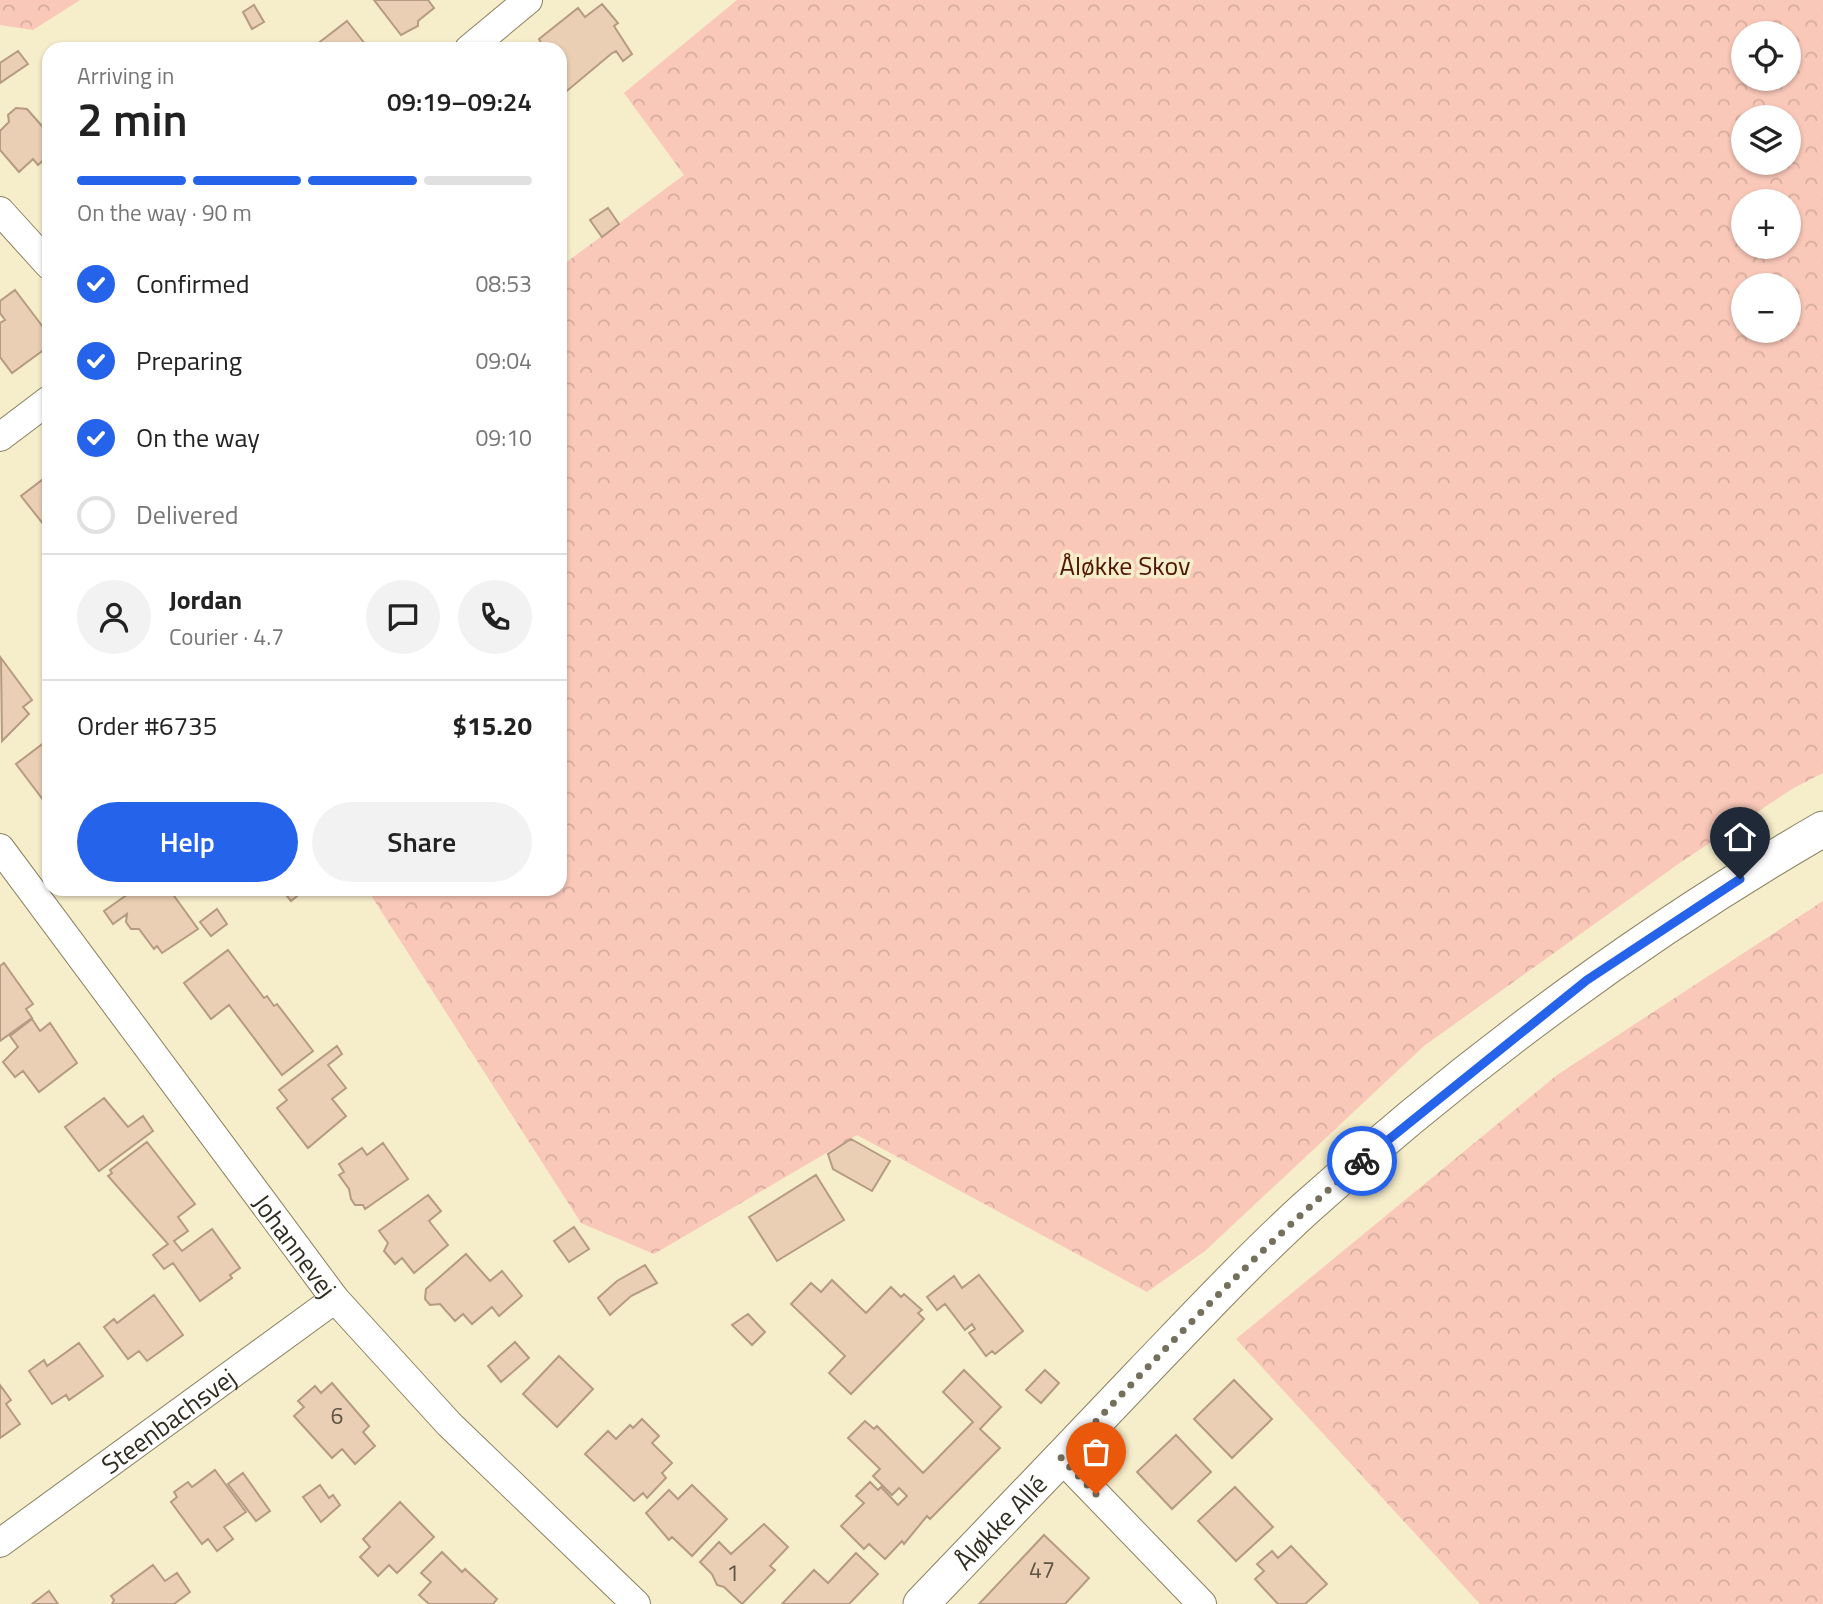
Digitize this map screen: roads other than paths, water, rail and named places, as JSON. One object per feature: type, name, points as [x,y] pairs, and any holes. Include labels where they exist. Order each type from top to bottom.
[{"type":"street","points":[[477,42],[528,0]]},
{"type":"street","points":[[0,211],[42,257]]},
{"type":"street","points":[[0,437],[42,405]]},
{"type":"street","name":"Åløkke Allé","points":[[921,1604],[1219,1291],[1306,1209],[1418,1113],[1587,980],[1762,864],[1823,829]]},
{"type":"street","name":"Johannevej","points":[[0,848],[335,1298],[449,1423],[636,1604]]},
{"type":"street","name":"Steenbachsvej","points":[[0,1543],[335,1298]]},
{"type":"street","points":[[1061,1458],[1202,1604]]},
{"type":"park label","name":"Åløkke Skov","points":[[1125,565]]}]
